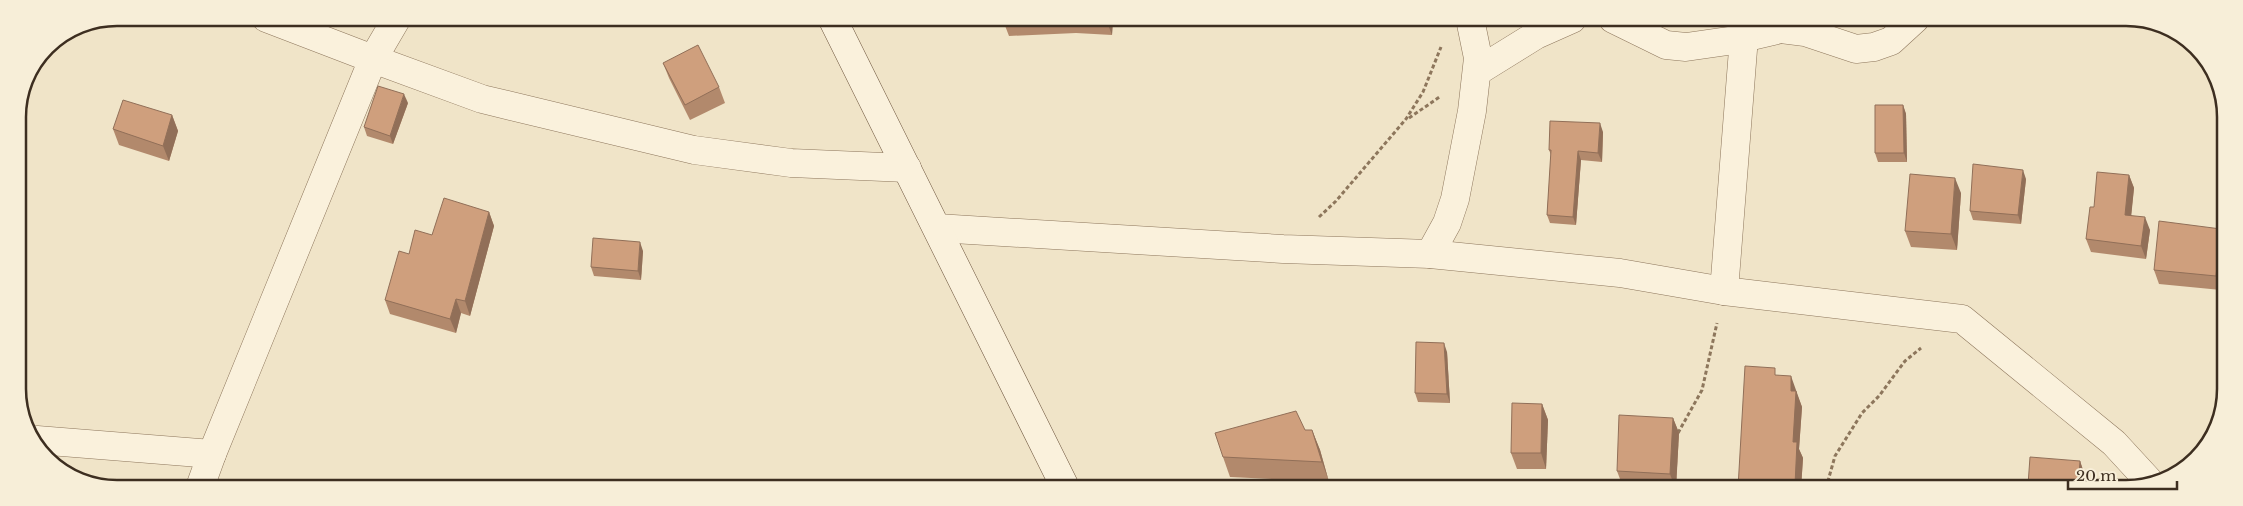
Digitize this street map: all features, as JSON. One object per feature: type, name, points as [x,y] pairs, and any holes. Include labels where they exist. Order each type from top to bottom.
[{"type":"street","points":[[287,26],[482,99],[694,150],[791,163],[907,168]]},
{"type":"street","points":[[203,480],[372,59],[392,26]]},
{"type":"street","points":[[836,26],[1062,480]]},
{"type":"street","points":[[1430,254],[1447,224],[1455,199],[1478,71],[1478,58],[1471,26]]},
{"type":"street","points":[[1478,71],[1536,34],[1555,26]]},
{"type":"street","points":[[1627,26],[1666,45],[1686,47],[1781,29],[1831,39],[1856,49],[1874,47],[1891,41],[1907,26]]},
{"type":"street","points":[[1724,291],[1744,37]]},
{"type":"street","points":[[937,228],[1283,249],[1430,254],[1620,273],[1724,291],[1962,319],[2114,443],[2145,478]]},
{"type":"street","points":[[43,441],[212,454]]},
{"type":"path","points":[[1283,249],[1336,202],[1406,120],[1422,92],[1444,41]]},
{"type":"path","points":[[1678,433],[1702,390],[1724,291]]},
{"type":"path","points":[[1828,480],[1835,456],[1862,413],[1879,396],[1905,361],[1962,319]]},
{"type":"building","points":[[698,45],[719,87],[685,105],[663,63]]},
{"type":"building","points":[[378,86],[404,94],[390,136],[364,127]]},
{"type":"building","points":[[123,100],[172,115],[163,146],[113,129]]},
{"type":"building","points":[[1875,105],[1903,105],[1904,153],[1875,153]]},
{"type":"building","points":[[1550,121],[1600,123],[1598,153],[1578,151],[1573,217],[1547,215],[1551,150],[1549,150]]},
{"type":"building","points":[[1973,164],[2023,170],[2018,215],[1970,211]]},
{"type":"building","points":[[2097,172],[2129,175],[2125,215],[2145,217],[2141,246],[2086,239],[2090,207],[2094,207]]},
{"type":"building","points":[[1910,174],[1955,178],[1951,234],[1905,231]]},
{"type":"building","points":[[444,198],[489,212],[465,301],[456,299],[450,319],[385,300],[399,251],[409,254],[415,230],[432,235]]},
{"type":"building","points":[[2159,221],[2217,228],[2216,276],[2154,270]]},
{"type":"building","points":[[593,238],[640,242],[638,271],[591,267]]},
{"type":"building","points":[[1416,342],[1444,343],[1447,394],[1415,393]]},
{"type":"building","points":[[1745,366],[1775,368],[1775,375],[1791,376],[1791,391],[1796,391],[1793,442],[1797,442],[1795,480],[1738,480]]},
{"type":"building","points":[[1512,403],[1542,404],[1541,453],[1511,453]]},
{"type":"building","points":[[1296,411],[1305,430],[1312,430],[1322,462],[1223,457],[1215,433]]},
{"type":"building","points":[[1619,415],[1673,418],[1670,474],[1617,471]]},
{"type":"building","points":[[2030,457],[2080,461],[2079,480],[2028,480]]}]
